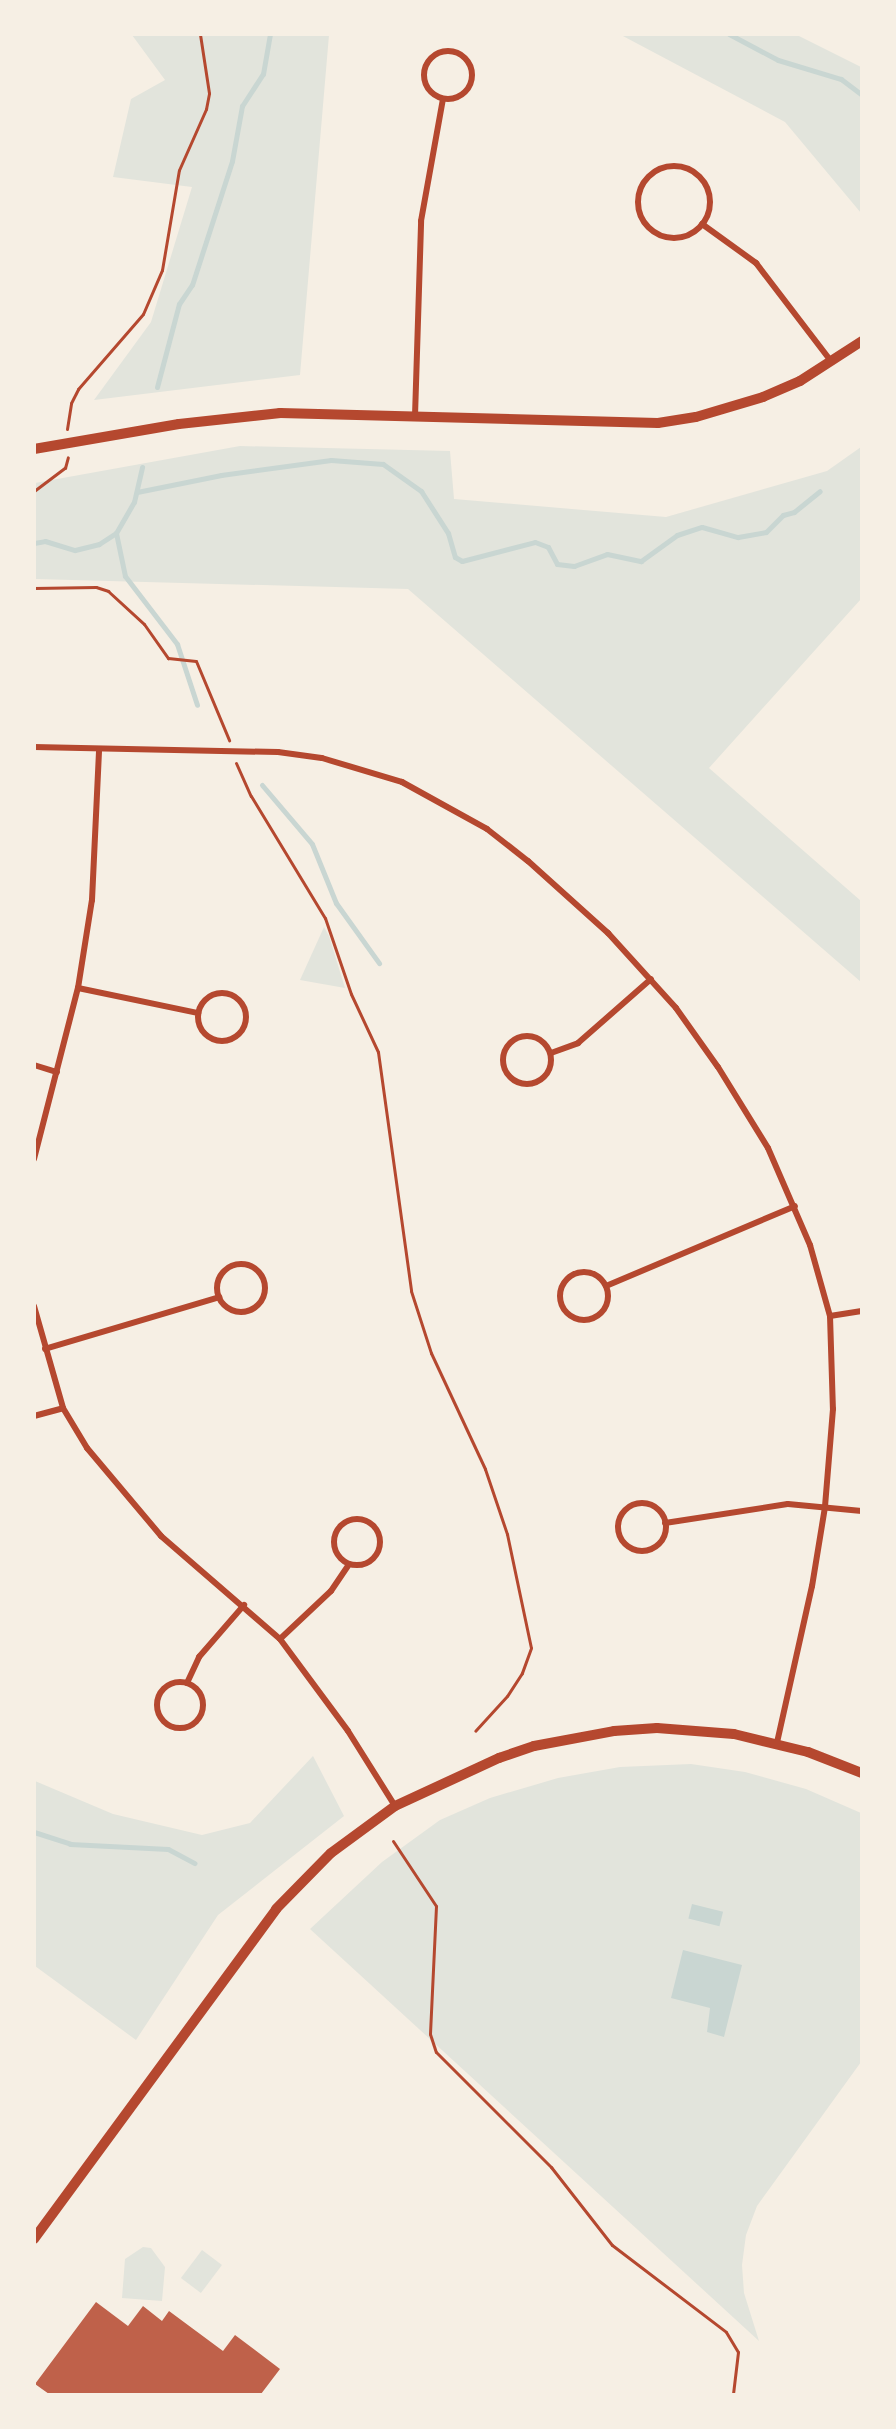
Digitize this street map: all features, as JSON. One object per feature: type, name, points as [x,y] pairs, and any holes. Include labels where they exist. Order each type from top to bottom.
[{"type":"street","points":[[456,52],[470,64],[470,86],[454,99],[443,99],[430,91],[424,73],[436,55],[456,52]]},
{"type":"street","points":[[415,416],[421,221],[443,99]]},
{"type":"street","points":[[673,165],[697,174],[709,195],[709,211],[702,224],[676,238],[655,232],[645,224],[637,204],[644,181],[657,169],[673,165]]},
{"type":"street","points":[[702,224],[756,263],[831,361]]},
{"type":"street","points":[[34,449],[233,416],[415,416],[658,423],[742,404],[800,381],[861,341]]},
{"type":"street","points":[[34,747],[233,750],[289,754],[361,768],[402,782],[444,803],[528,861],[572,898],[651,979],[701,1042],[744,1106],[795,1206],[820,1274],[830,1316],[833,1408],[825,1507],[812,1586],[777,1742]]},
{"type":"street","points":[[34,1159],[78,988],[93,888],[99,749]]},
{"type":"street","points":[[551,1053],[578,1043],[651,979]]},
{"type":"street","points":[[78,988],[198,1013]]},
{"type":"street","points":[[226,994],[243,1005],[244,1025],[233,1038],[210,1038],[199,1024],[198,1013],[206,999],[226,994]]},
{"type":"street","points":[[520,1037],[536,1037],[551,1053],[549,1071],[536,1083],[518,1083],[505,1070],[507,1047],[520,1037]]},
{"type":"street","points":[[34,1065],[57,1071]]},
{"type":"street","points":[[606,1286],[795,1206]]},
{"type":"street","points":[[249,1265],[263,1276],[264,1296],[254,1309],[233,1311],[219,1297],[217,1285],[229,1268],[249,1265]]},
{"type":"street","points":[[592,1273],[606,1286],[607,1305],[590,1319],[572,1316],[561,1303],[562,1286],[574,1274],[592,1273]]},
{"type":"street","points":[[45,1349],[219,1297]]},
{"type":"street","points":[[34,1306],[63,1408],[87,1448],[135,1508],[161,1536],[244,1605],[280,1639],[348,1731],[395,1806]]},
{"type":"street","points":[[830,1316],[861,1311]]},
{"type":"street","points":[[34,1416],[63,1408]]},
{"type":"street","points":[[634,1504],[653,1506],[665,1523],[662,1540],[651,1549],[632,1549],[619,1532],[622,1513],[634,1504]]},
{"type":"street","points":[[665,1523],[769,1506],[825,1507],[861,1511]]},
{"type":"street","points":[[346,1521],[367,1521],[380,1536],[378,1553],[368,1563],[349,1564],[336,1552],[335,1534],[346,1521]]},
{"type":"street","points":[[280,1639],[331,1591],[349,1564]]},
{"type":"street","points":[[187,1683],[199,1657],[244,1605]]},
{"type":"street","points":[[187,1683],[201,1695],[202,1712],[188,1727],[168,1725],[158,1714],[158,1696],[170,1684],[187,1683]]},
{"type":"street","points":[[34,2239],[276,1909],[331,1853],[395,1806],[499,1758],[577,1737],[657,1728],[777,1742],[861,1773]]},
{"type":"path","points":[[34,492],[65,468],[68,443],[67,419],[74,396],[143,314],[162,270],[179,170],[206,109],[209,93],[200,34]]},
{"type":"path","points":[[34,588],[96,587],[108,591],[144,624],[168,658],[196,661],[251,796],[325,918],[351,994],[378,1052],[411,1291],[431,1353],[485,1469],[507,1534],[531,1648],[522,1673],[507,1696],[475,1731]]},
{"type":"path","points":[[393,1841],[436,1905],[430,2034],[436,2052],[551,2167],[612,2245],[726,2332],[738,2352],[733,2394]]},
{"type":"shaded area","points":[[132,35],[329,35],[300,375],[94,400],[151,322],[192,187],[113,177],[131,99],[165,80]]},
{"type":"shaded area","points":[[621,35],[797,35],[861,67],[861,213],[785,122]]},
{"type":"shaded area","points":[[240,446],[450,451],[454,499],[666,517],[827,471],[861,447],[861,599],[709,768],[861,901],[861,982],[408,589],[35,579],[35,483]]},
{"type":"shaded area","points":[[324,927],[329,936],[345,988],[300,980]]},
{"type":"shaded area","points":[[313,1756],[344,1816],[218,1915],[136,2040],[35,1966],[35,1781],[113,1814],[202,1835],[250,1823]]},
{"type":"shaded area","points":[[691,1764],[745,1772],[806,1789],[861,1813],[861,2062],[757,2206],[746,2235],[742,2265],[744,2293],[759,2341],[310,1929],[382,1862],[440,1820],[490,1798],[558,1778],[620,1767]]},
{"type":"shaded area","points":[[692,1904],[723,1912],[719,1926],[688,1919]]},
{"type":"shaded area","points":[[683,1950],[742,1965],[724,2037],[707,2032],[710,2008],[671,1998]]},
{"type":"shaded area","points":[[143,2247],[151,2248],[165,2267],[162,2301],[122,2298],[125,2259]]},
{"type":"shaded area","points":[[202,2250],[222,2265],[201,2293],[181,2278]]},
{"type":"building","points":[[96,2302],[128,2326],[143,2306],[162,2321],[169,2311],[223,2351],[235,2335],[280,2369],[261,2394],[49,2394],[35,2384]]},
{"type":"waterway","points":[[157,387],[179,304],[192,285],[232,161],[242,106],[263,74],[270,34]]},
{"type":"waterway","points":[[729,34],[778,60],[841,79],[862,95]]},
{"type":"waterway","points":[[137,492],[221,475],[331,460],[383,464],[421,491],[448,533],[455,557],[462,561],[535,542],[548,547],[557,564],[574,566],[607,554],[641,561],[677,535],[702,527],[738,537],[766,532],[783,515],[794,512],[820,491]]},
{"type":"waterway","points":[[34,543],[45,541],[75,550],[99,544],[116,533],[134,502],[142,467]]},
{"type":"waterway","points":[[116,533],[125,576],[177,644],[197,705]]},
{"type":"waterway","points":[[262,785],[312,844],[336,903],[379,963]]},
{"type":"waterway","points":[[34,1832],[70,1844],[168,1849],[194,1863]]}]
